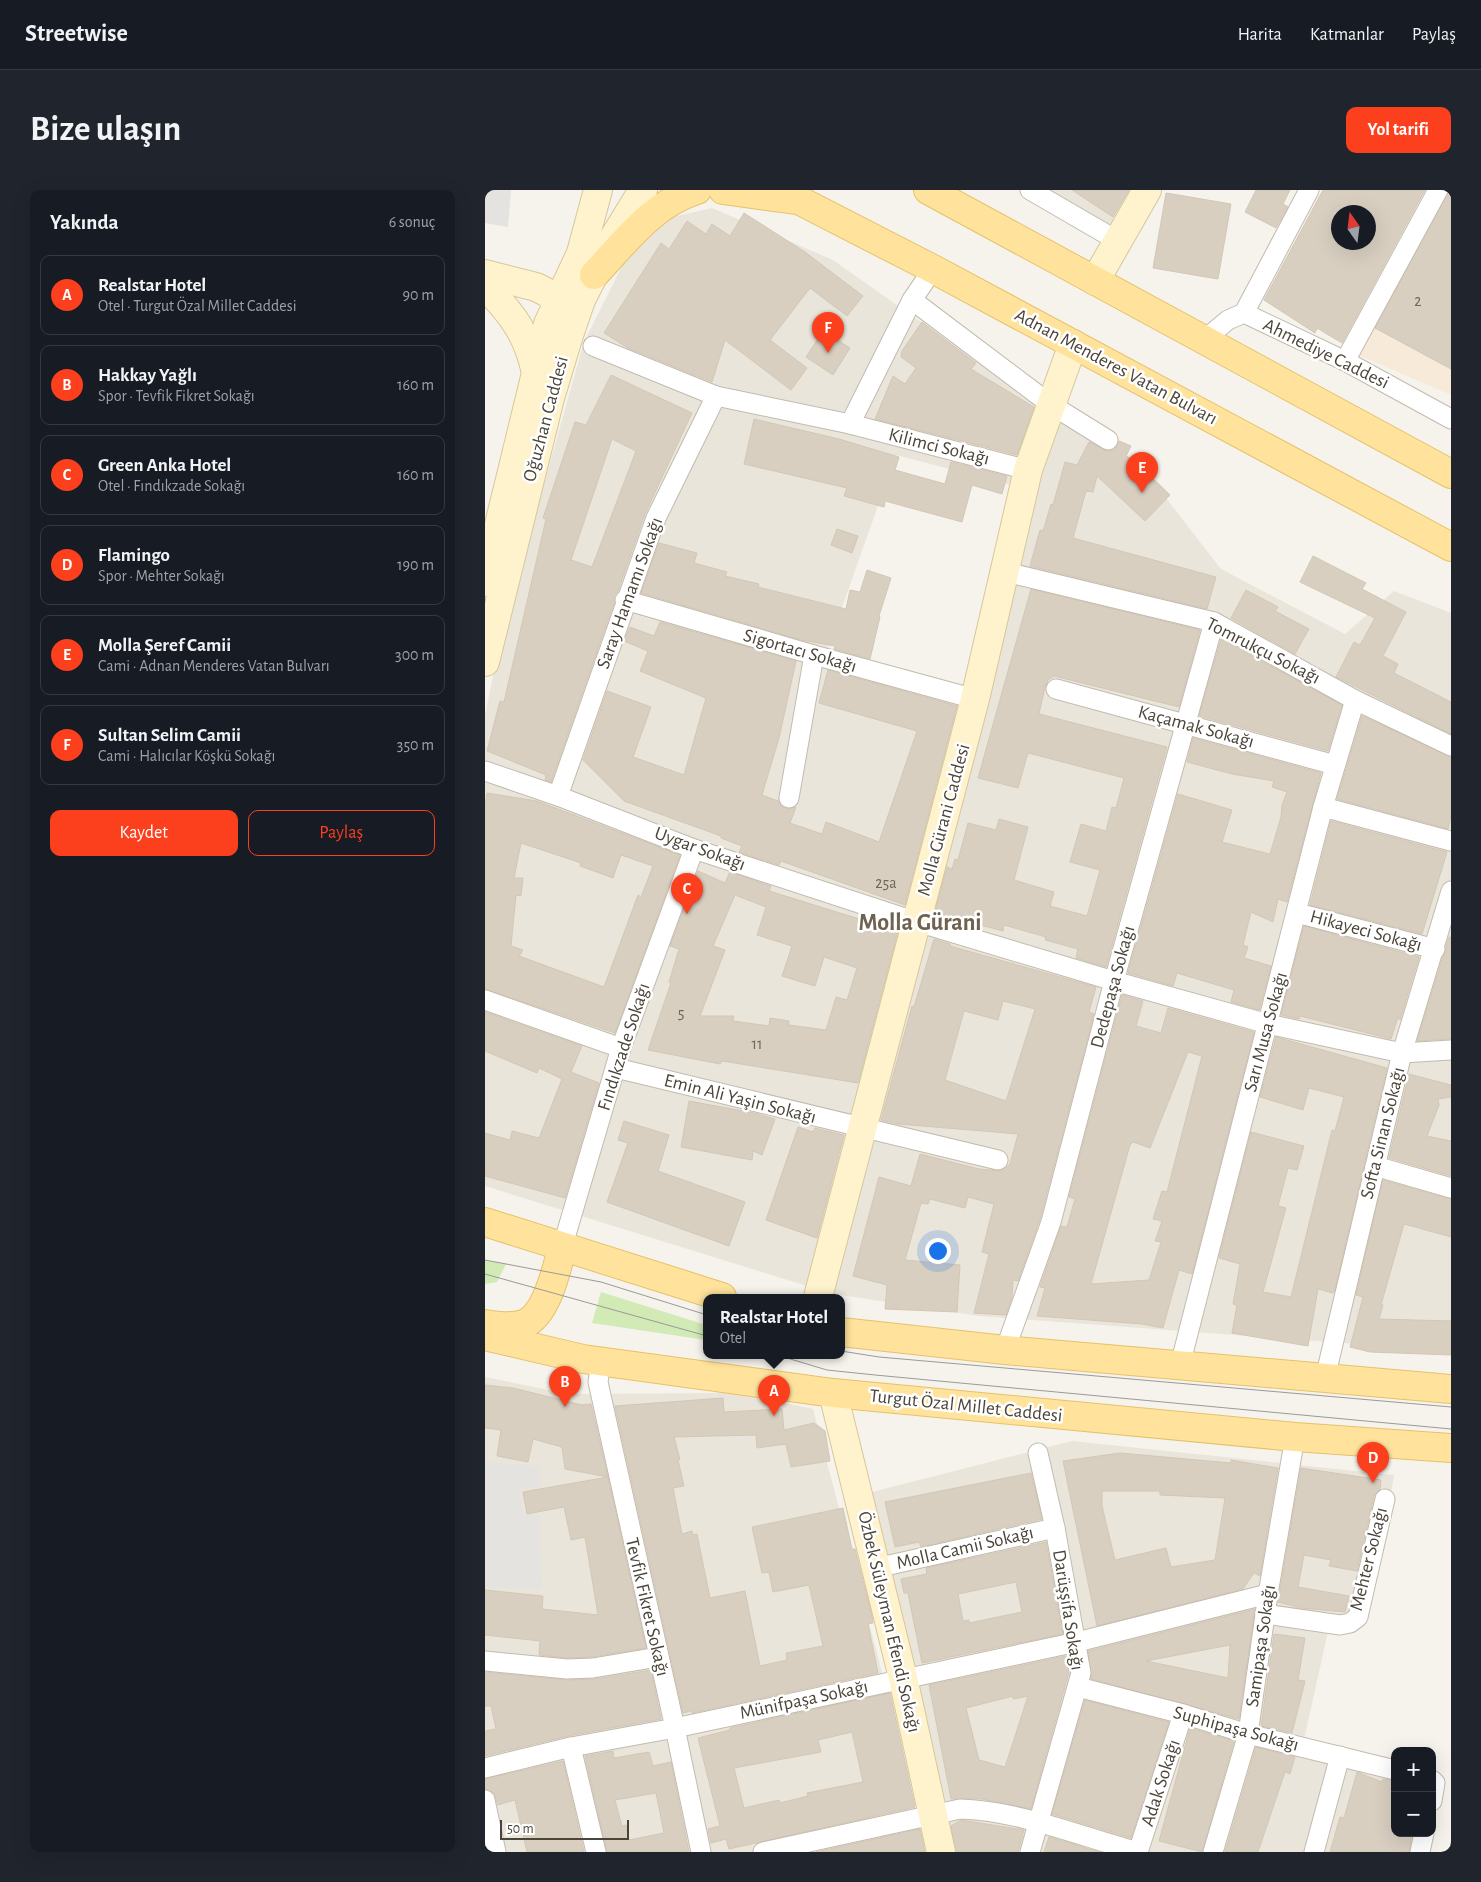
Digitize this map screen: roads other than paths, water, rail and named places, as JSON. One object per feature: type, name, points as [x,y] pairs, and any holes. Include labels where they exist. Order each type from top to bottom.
[{"type":"main road","points":[[587,264],[665,204],[697,190]]},
{"type":"main road","points":[[723,190],[789,195]]},
{"type":"main road","points":[[929,190],[1451,474]]},
{"type":"main road","name":"Adnan Menderes Vatan Bulvarı","points":[[789,195],[933,269],[1451,547]]},
{"type":"main road","points":[[485,1222],[562,1248],[712,1294]]},
{"type":"main road","points":[[485,1324],[511,1326],[526,1323],[535,1315],[549,1290],[562,1248]]},
{"type":"main road","points":[[845,1332],[1005,1350],[1451,1389]]},
{"type":"main road","name":"Turgut Özal Millet Caddesi","points":[[485,1336],[556,1354],[833,1393],[1295,1437],[1451,1448]]},
{"type":"street","name":"Oğuzhan Caddesi","points":[[587,264],[599,190]]},
{"type":"street","name":"Oğuzhan Caddesi","points":[[491,576],[550,398],[567,305],[587,264],[627,214],[643,190]]},
{"type":"street","points":[[1030,190],[1118,241]]},
{"type":"street","points":[[1095,281],[1147,190]]},
{"type":"street","points":[[1244,313],[1309,190]]},
{"type":"street","points":[[1345,361],[1438,190]]},
{"type":"street","points":[[491,282],[557,267],[587,264]]},
{"type":"street","points":[[850,424],[912,300],[933,269]]},
{"type":"street","points":[[491,282],[538,305],[567,305]]},
{"type":"street","points":[[491,282],[521,329],[531,349],[536,373]]},
{"type":"street","points":[[912,300],[1050,404],[1108,440]]},
{"type":"street","name":"Oğuzhan Caddesi","points":[[485,662],[491,576],[536,373],[548,324],[567,305]]},
{"type":"street","name":"Ahmediye Caddesi","points":[[1204,340],[1227,320],[1244,313],[1345,361],[1451,418]]},
{"type":"street","name":"Molla Gürani Caddesi","points":[[819,1294],[975,699],[1028,470],[1073,344]]},
{"type":"street","name":"Kilimci Sokağı","points":[[593,346],[716,396],[850,424],[1028,470]]},
{"type":"street","name":"Saray Hamamı Sokağı","points":[[558,796],[625,600],[656,518],[716,396]]},
{"type":"street","name":"Tomrukçu Sokağı","points":[[1005,572],[1215,622],[1355,700],[1451,746]]},
{"type":"street","name":"Sigortacı Sokağı","points":[[625,600],[814,656],[975,699]]},
{"type":"street","name":"Dedepaşa Sokağı","points":[[1005,1350],[1051,1222],[1114,981],[1185,723],[1215,622]]},
{"type":"street","points":[[789,798],[814,656]]},
{"type":"street","name":"Kaçamak Sokağı","points":[[1056,690],[1185,723],[1335,765]]},
{"type":"street","name":"Sarı Musa Sokağı","points":[[1180,1365],[1323,807],[1355,700]]},
{"type":"street","name":"Uygar Sokağı","points":[[485,771],[558,796],[694,848],[917,922],[1114,981],[1268,1024],[1402,1053],[1451,1050]]},
{"type":"street","points":[[1323,807],[1451,841]]},
{"type":"street","name":"Fındıkzade Sokağı","points":[[562,1248],[621,1048],[694,848]]},
{"type":"street","name":"Softa Sinan Sokağı","points":[[1325,1378],[1402,1053],[1435,949],[1445,927],[1451,891]]},
{"type":"street","name":"Hikayeci Sokağı","points":[[1297,913],[1435,949]]},
{"type":"street","points":[[485,1000],[621,1048]]},
{"type":"street","name":"Emin Ali Yaşin Sokağı","points":[[616,1068],[998,1160]]},
{"type":"street","points":[[1375,1166],[1451,1188]]},
{"type":"street","name":"Tevfik Fikret Sokağı","points":[[601,1361],[598,1382],[701,1852]]},
{"type":"street","name":"Özbek Süleyman Efendi Sokağı","points":[[833,1393],[903,1678],[941,1852]]},
{"type":"street","name":"Samipaşa Sokağı","points":[[1213,1852],[1249,1734],[1268,1594],[1295,1437]]},
{"type":"street","name":"Darüşşifa Sokağı","points":[[1030,1852],[1081,1673],[1077,1642],[1055,1528],[1038,1453]]},
{"type":"street","name":"Mehter Sokağı","points":[[1265,1614],[1340,1625],[1350,1622],[1357,1617],[1385,1499]]},
{"type":"street","name":"Molla Camii Sokağı","points":[[876,1568],[1055,1528]]},
{"type":"street","name":"Münifpaşa Sokağı","points":[[485,1768],[571,1747],[675,1728],[1077,1642],[1268,1594]]},
{"type":"street","points":[[485,1662],[593,1668],[658,1657]]},
{"type":"street","name":"Suphipaşa Sokağı","points":[[1078,1687],[1183,1714],[1249,1734],[1391,1769]]},
{"type":"street","name":"Adak Sokağı","points":[[1138,1852],[1183,1714]]},
{"type":"street","points":[[571,1747],[596,1852]]},
{"type":"street","points":[[1314,1852],[1339,1756]]},
{"type":"street","points":[[485,1800],[496,1852]]},
{"type":"street","points":[[763,1852],[960,1809],[979,1809],[1138,1852]]},
{"type":"street","points":[[1420,1852],[1423,1837]]},
{"type":"tram line","points":[[485,1260],[601,1282],[703,1314]]},
{"type":"tram line","points":[[485,1274],[703,1335]]},
{"type":"tram line","points":[[845,1352],[879,1357],[1451,1407]]},
{"type":"tram line","points":[[790,1359],[827,1370],[1451,1429]]},
{"type":"place","name":"Sultan Selim Camii","points":[[828,353]]},
{"type":"place","name":"Molla Şeref Camii","points":[[1142,493]]},
{"type":"place","name":"Green Anka Hotel","points":[[687,914]]},
{"type":"place","name":"Hakkay Yağlı","points":[[565,1407]]},
{"type":"place","name":"Realstar Hotel","points":[[774,1416]]},
{"type":"place","name":"Flamingo","points":[[1373,1483]]},
{"type":"district","name":"Molla Gürani","points":[[920,923]]}]
